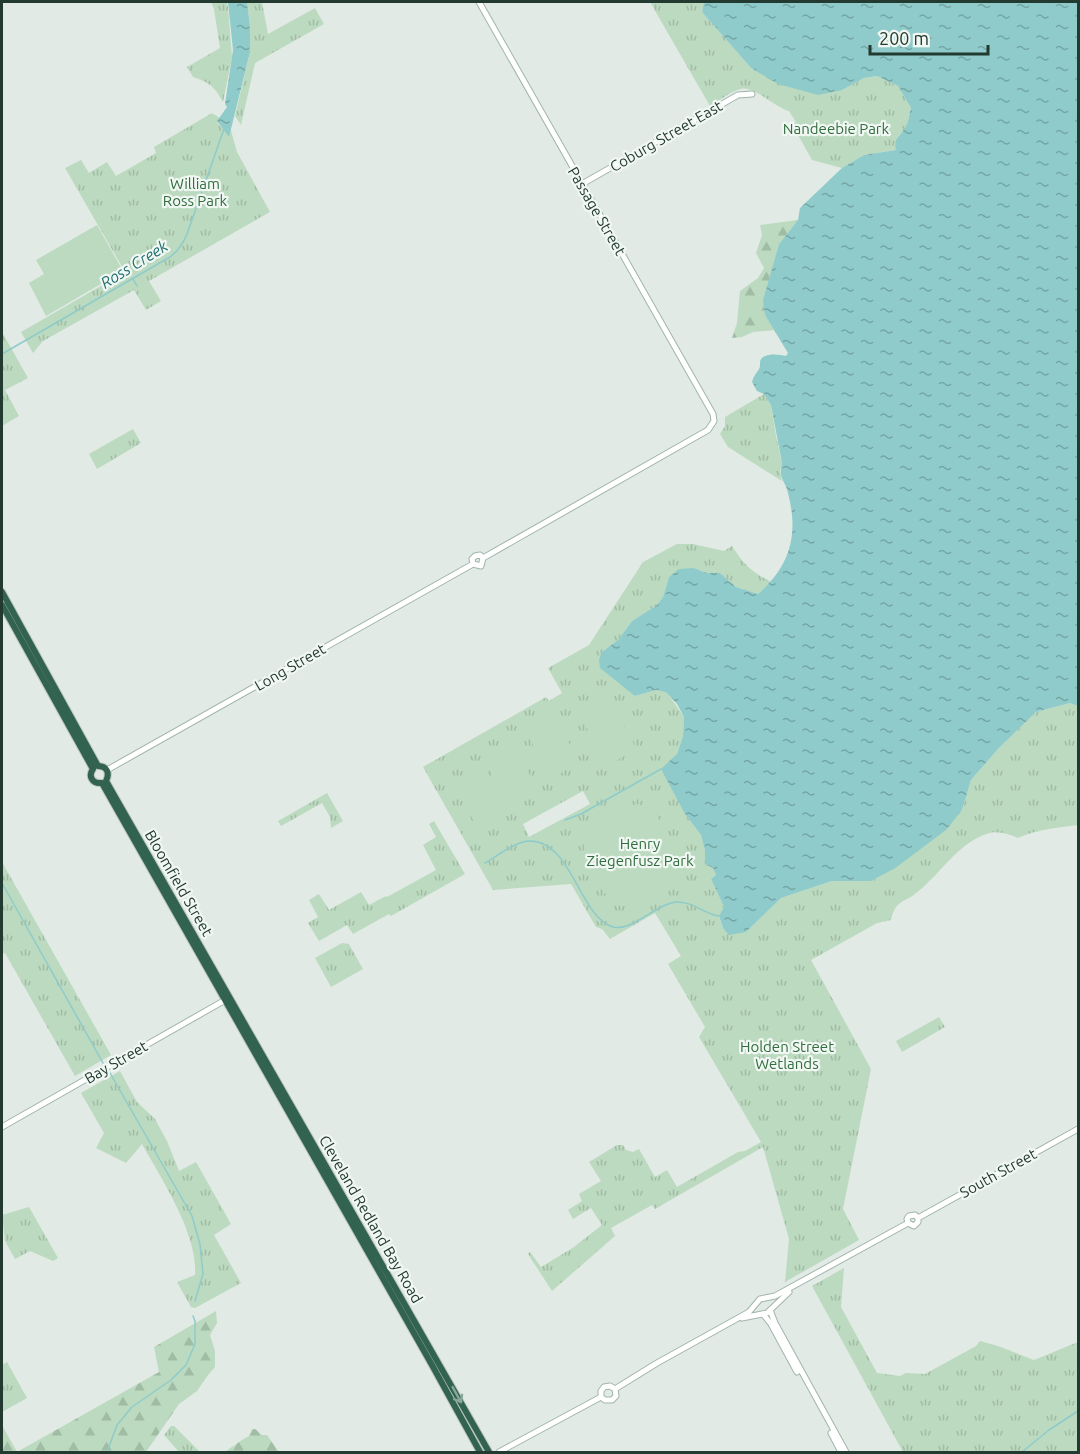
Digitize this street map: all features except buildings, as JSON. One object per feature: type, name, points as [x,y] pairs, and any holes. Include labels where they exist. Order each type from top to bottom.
[{"type":"highway","name":"Bloomfield Street","points":[[2,591],[96,767]]},
{"type":"highway","name":"Bloomfield Street","points":[[2,605],[96,767]]},
{"type":"highway","points":[[96,767],[107,770],[108,776],[104,782]]},
{"type":"highway","name":"Bloomfield Street","points":[[96,767],[91,773],[92,779],[96,783],[104,782],[227,999]]},
{"type":"highway","name":"Cleveland Redland Bay Road","points":[[227,999],[480,1452]]},
{"type":"highway","name":"Cleveland Redland Bay Road","points":[[227,999],[489,1452]]},
{"type":"street","name":"Passage Street","points":[[479,2],[714,421],[708,430],[483,558]]},
{"type":"street","name":"Coburg Street East","points":[[582,184],[738,95],[752,94]]},
{"type":"street","name":"Long Street","points":[[107,770],[473,564],[481,566],[483,558]]},
{"type":"street","name":"Bay Street","points":[[2,1127],[227,999]]},
{"type":"street","name":"South Street","points":[[615,1389],[737,1319],[760,1299],[767,1299],[797,1285],[908,1223],[909,1215],[915,1215],[918,1218],[1078,1129]]},
{"type":"street","name":"South Street","points":[[737,1319],[763,1314],[797,1285]]},
{"type":"street","points":[[767,1299],[770,1302],[775,1323],[844,1452]]},
{"type":"street","points":[[756,1304],[758,1311],[771,1324],[844,1452]]},
{"type":"street","name":"South Street","points":[[601,1397],[604,1387],[610,1386],[615,1389]]},
{"type":"street","name":"South Street","points":[[601,1397],[605,1400],[612,1400],[616,1396],[615,1389]]},
{"type":"street","name":"South Street","points":[[499,1452],[601,1397]]},
{"type":"green space","points":[[211,2],[227,2],[228,7],[232,57],[223,102],[214,89],[193,77],[187,67],[220,48]]},
{"type":"green space","points":[[247,2],[262,2],[268,34],[315,8],[324,24],[255,63],[241,125],[235,116],[250,52]]},
{"type":"green space","name":"Nandeebie Park","points":[[650,2],[704,2],[702,12],[751,68],[842,90],[864,78],[877,76],[898,86],[911,108],[907,127],[898,136],[896,150],[864,155],[842,168],[812,160],[792,124],[796,122],[789,111],[752,90],[737,90],[710,106]]},
{"type":"green space","name":"William Ross Park","points":[[212,113],[220,118],[217,122],[229,136],[230,127],[237,152],[270,212],[149,281],[161,301],[146,310],[134,290],[43,341],[33,353],[21,332],[125,272],[65,168],[81,160],[89,173],[107,162],[116,176],[156,153],[154,147]]},
{"type":"green space","points":[[798,220],[779,244],[764,298],[765,315],[775,330],[753,332],[732,338],[737,323],[740,291],[758,278],[764,268],[756,253],[762,235],[760,225]]},
{"type":"green space","points":[[97,225],[123,271],[46,316],[29,283],[44,274],[36,260]]},
{"type":"green space","points":[[2,332],[28,378],[5,390],[19,416],[2,426]]},
{"type":"green space","points":[[764,394],[771,405],[782,463],[780,471],[782,481],[728,447],[720,434],[725,426],[725,417]]},
{"type":"green space","points":[[133,429],[141,443],[97,469],[89,454]]},
{"type":"green space","points":[[677,544],[693,544],[724,551],[732,546],[748,567],[771,582],[758,594],[736,587],[720,573],[707,573],[694,568],[669,577],[663,597],[657,605],[632,621],[618,640],[602,652],[635,696],[656,690],[666,691],[684,717],[683,736],[677,754],[685,814],[701,835],[705,864],[713,868],[716,875],[711,879],[724,907],[719,917],[723,928],[746,932],[781,898],[832,881],[871,881],[894,869],[962,810],[971,780],[998,749],[1036,712],[1070,703],[1078,706],[1078,825],[1040,831],[1018,838],[994,832],[975,839],[957,853],[913,896],[898,905],[891,920],[877,923],[811,960],[871,1069],[843,1209],[859,1240],[785,1282],[789,1239],[763,1147],[655,1209],[652,1205],[611,1228],[615,1236],[552,1291],[528,1254],[530,1252],[541,1267],[574,1247],[602,1225],[591,1208],[573,1219],[568,1210],[582,1201],[579,1194],[601,1181],[589,1162],[617,1145],[623,1145],[626,1150],[633,1152],[639,1149],[655,1177],[667,1170],[677,1187],[738,1152],[745,1151],[761,1142],[699,1037],[705,1027],[668,964],[681,956],[655,913],[610,939],[602,929],[596,927],[571,884],[493,890],[423,767],[546,697],[549,701],[562,693],[548,668],[589,645],[643,562]],"holes":[[[583,791],[590,804],[529,837],[523,824]]]},
{"type":"green space","points":[[610,702],[637,749],[608,765],[581,718]]},
{"type":"green space","points":[[553,715],[580,762],[552,778],[525,731]]},
{"type":"green space","points":[[510,741],[537,787],[509,804],[482,757]]},
{"type":"green space","points":[[481,769],[508,815],[480,832],[453,785]]},
{"type":"green space","points":[[327,793],[343,821],[331,828],[330,817],[322,803],[281,826],[278,821]]},
{"type":"green space","name":"Henry Ziegenfusz Park","points":[[636,804],[649,809],[658,818],[675,846],[678,863],[673,873],[663,883],[648,894],[620,906],[610,900],[594,878],[584,850],[586,839],[602,821]]},
{"type":"green space","points":[[434,821],[465,874],[391,916],[389,914],[353,934],[347,925],[319,941],[308,923],[318,917],[309,900],[319,894],[329,910],[361,892],[369,905],[436,870],[423,845],[436,837],[429,824]]},
{"type":"green space","points":[[2,862],[111,1055],[75,1076],[5,953],[2,954]]},
{"type":"green space","points":[[342,943],[349,944],[363,969],[331,987],[315,958]]},
{"type":"green space","points":[[939,1017],[945,1027],[902,1052],[896,1041]]},
{"type":"green space","points":[[120,1071],[137,1102],[155,1119],[179,1171],[196,1162],[231,1224],[214,1235],[241,1283],[195,1308],[191,1307],[177,1282],[195,1275],[191,1242],[168,1190],[142,1144],[126,1163],[96,1148],[104,1133],[81,1093]]},
{"type":"green space","points":[[29,1207],[58,1258],[53,1261],[30,1251],[15,1259],[5,1241],[2,1215]]},
{"type":"green space","points":[[844,1268],[841,1307],[877,1373],[900,1376],[906,1373],[925,1374],[976,1346],[980,1341],[1034,1360],[1078,1342],[1078,1452],[903,1452],[812,1286]]},
{"type":"green space","points":[[216,1311],[217,1323],[210,1335],[215,1351],[215,1367],[197,1391],[179,1404],[146,1452],[17,1452],[159,1372],[154,1347]]},
{"type":"green space","points":[[7,1362],[27,1398],[2,1412],[2,1365]]},
{"type":"green space","points":[[2,1425],[17,1452],[2,1452]]},
{"type":"green space","points":[[171,1426],[174,1426],[200,1452],[179,1452],[164,1435]]},
{"type":"green space","points":[[252,1429],[262,1435],[267,1435],[279,1452],[226,1452],[249,1436]]},
{"type":"water","points":[[228,2],[247,2],[250,27],[250,52],[229,137],[217,121],[227,107],[225,104],[233,50]]},
{"type":"water","points":[[704,2],[1078,2],[1078,706],[1070,703],[1036,712],[998,749],[971,780],[962,810],[946,830],[894,869],[871,881],[832,881],[781,898],[746,932],[729,935],[723,928],[719,916],[724,907],[711,879],[716,875],[713,868],[705,864],[701,835],[685,814],[661,769],[677,754],[683,736],[684,717],[677,704],[666,692],[656,690],[635,696],[600,668],[599,660],[602,652],[618,640],[632,621],[657,605],[663,597],[669,577],[679,569],[694,568],[707,573],[720,573],[736,587],[758,594],[778,572],[789,549],[792,536],[791,508],[787,488],[781,476],[782,463],[771,405],[764,394],[757,391],[752,382],[760,368],[760,360],[767,355],[786,356],[788,353],[765,315],[763,300],[779,244],[798,220],[800,208],[842,168],[864,155],[896,150],[896,140],[906,126],[911,108],[898,86],[877,76],[864,78],[842,90],[818,95],[778,84],[751,68],[702,12]]},
{"type":"waterway","name":"Ross Creek","points":[[2,354],[175,252],[187,234],[224,129]]},
{"type":"waterway","points":[[133,279],[137,286]]},
{"type":"waterway","points":[[565,820],[581,814],[661,769]]},
{"type":"waterway","points":[[485,863],[519,843],[530,841],[544,844],[556,853],[566,866],[592,910],[602,921],[613,927],[636,922],[660,907],[676,902],[687,903],[719,916]]},
{"type":"waterway","points":[[2,883],[103,1063]]},
{"type":"waterway","points":[[110,1073],[192,1216],[200,1244],[203,1274],[195,1301]]},
{"type":"waterway","points":[[107,1452],[117,1425],[132,1407],[171,1380],[186,1365],[195,1344],[193,1316]]},
{"type":"waterway","points":[[1022,1452],[1049,1430],[1078,1411]]},
{"type":"park label","name":"Holden Street Wetlands","points":[[787,1054]]}]
